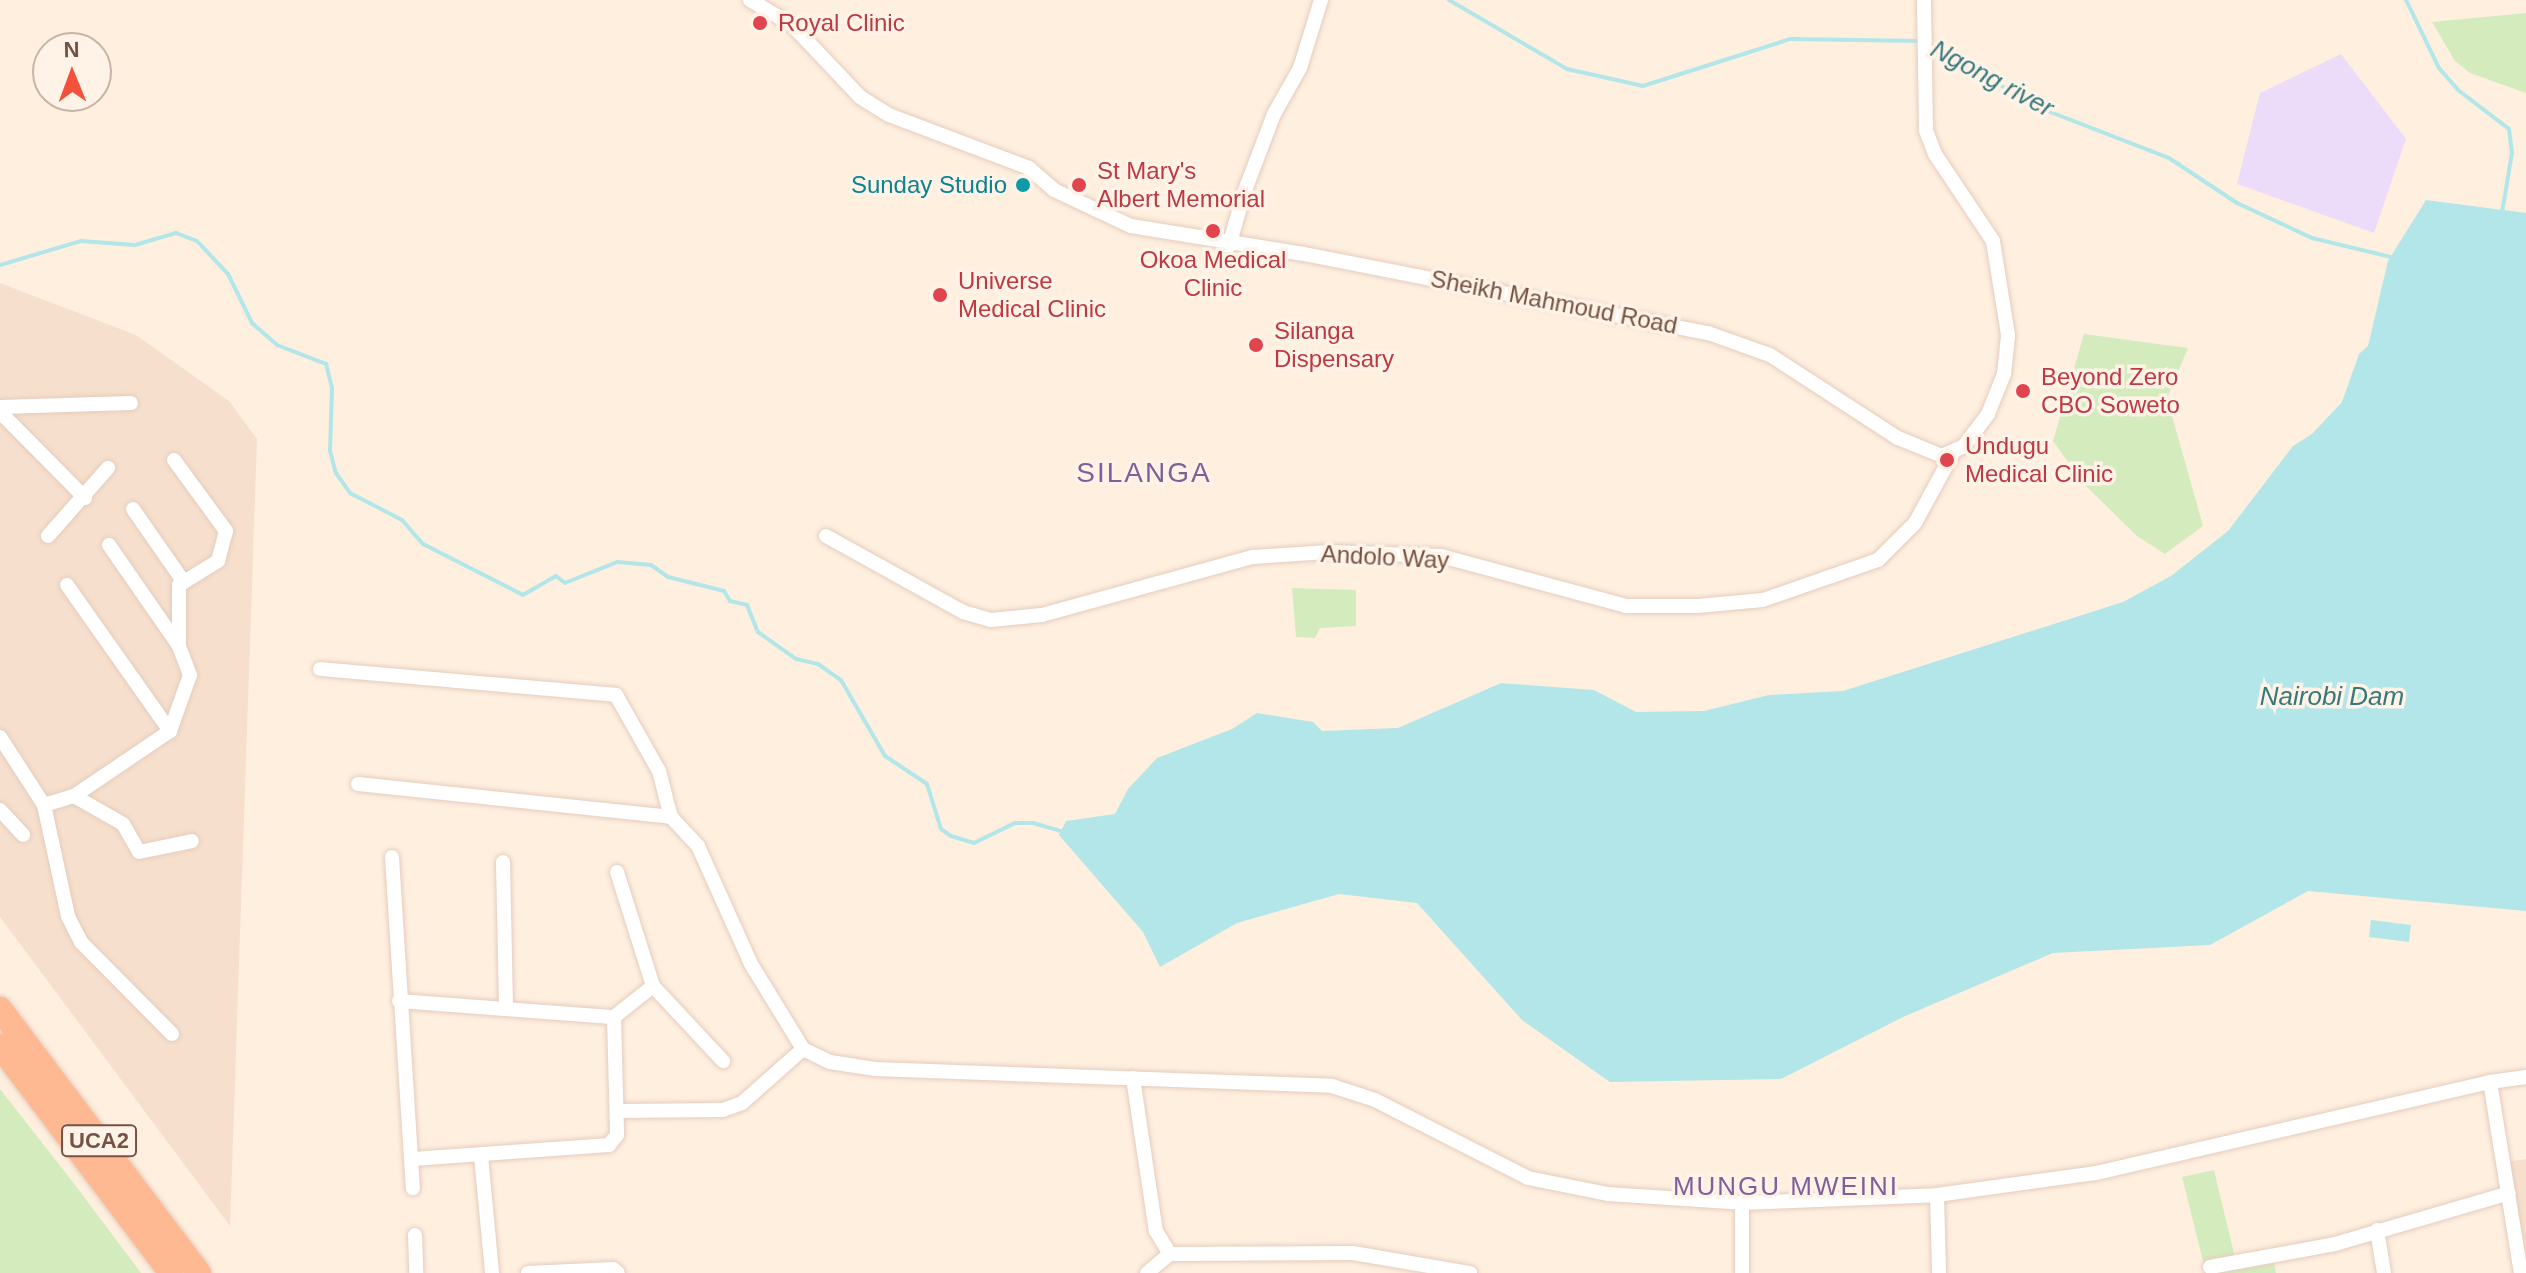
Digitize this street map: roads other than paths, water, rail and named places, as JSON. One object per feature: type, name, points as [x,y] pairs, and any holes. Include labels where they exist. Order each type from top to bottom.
[{"type":"highway","name":"UCA2","points":[[0,1009],[199,1273]]},
{"type":"highway","name":"UCA2","points":[[0,1046],[171,1273]]},
{"type":"street","name":"Sheikh Mahmoud Road","points":[[750,0],[792,25],[860,97],[889,115],[1029,168],[1076,203],[1131,226],[1229,246],[1304,254],[1708,333],[1770,355],[1913,447],[1952,455]]},
{"type":"street","points":[[1229,246],[1244,193],[1274,114],[1300,68],[1321,0]]},
{"type":"street","points":[[1924,0],[1926,130],[1935,154],[1993,241],[2008,335],[2004,374],[1992,406],[1974,435],[1952,455]]},
{"type":"street","points":[[0,410],[131,403]]},
{"type":"street","points":[[0,410],[85,498]]},
{"type":"street","name":"Andolo Way","points":[[826,536],[963,612],[991,620],[1042,615],[1253,557],[1329,552],[1441,556],[1626,606],[1698,606],[1763,600],[1878,560],[1915,523],[1952,455]]},
{"type":"street","points":[[174,460],[226,531],[218,561],[183,581],[176,604],[179,646]]},
{"type":"street","points":[[48,536],[85,498],[108,468]]},
{"type":"street","points":[[133,509],[183,581]]},
{"type":"street","points":[[44,805],[74,796],[170,731],[190,675],[179,646],[109,545]]},
{"type":"street","points":[[67,585],[170,731]]},
{"type":"street","points":[[320,669],[616,695],[659,771],[671,817],[698,846],[751,964],[803,1049],[830,1062],[875,1069],[1332,1086],[1375,1100],[1528,1178],[1608,1194],[1742,1203],[1937,1195],[2096,1173],[2490,1082],[2526,1077]]},
{"type":"street","points":[[0,737],[44,805],[68,916],[81,942],[172,1034]]},
{"type":"street","points":[[358,784],[671,817]]},
{"type":"street","points":[[74,796],[123,824],[139,852],[192,841]]},
{"type":"street","points":[[0,810],[23,835]]},
{"type":"street","points":[[392,857],[413,1188]]},
{"type":"street","points":[[503,862],[506,1008]]},
{"type":"street","points":[[617,872],[653,986],[723,1061]]},
{"type":"street","points":[[399,1001],[614,1017],[653,986]]},
{"type":"street","points":[[412,1159],[604,1147],[617,1135],[614,1017]]},
{"type":"street","points":[[617,1111],[723,1110],[742,1103],[803,1049]]},
{"type":"street","points":[[1133,1078],[1156,1231],[1170,1254]]},
{"type":"street","points":[[2490,1082],[2521,1273]]},
{"type":"street","points":[[481,1156],[492,1273]]},
{"type":"street","points":[[2210,1267],[2335,1244],[2509,1193]]},
{"type":"street","points":[[1937,1195],[1939,1273]]},
{"type":"street","points":[[1742,1203],[1742,1273]]},
{"type":"street","points":[[2377,1230],[2384,1273]]},
{"type":"street","points":[[415,1235],[416,1273]]},
{"type":"street","points":[[1147,1273],[1170,1254],[1353,1253],[1461,1272]]},
{"type":"street","points":[[528,1273],[613,1269],[618,1273]]},
{"type":"water","name":"Nairobi Dam","points":[[2426,200],[2526,213],[2526,911],[2308,891],[2210,945],[2053,953],[1903,1017],[1781,1079],[1610,1082],[1522,1020],[1417,903],[1339,894],[1237,923],[1160,967],[1143,932],[1059,835],[1066,821],[1115,814],[1128,789],[1157,758],[1232,729],[1257,713],[1313,722],[1322,731],[1398,728],[1501,683],[1594,690],[1636,712],[1704,711],[1769,695],[1843,691],[2123,602],[2171,576],[2228,531],[2293,446],[2312,434],[2342,402],[2359,354],[2368,346],[2388,261]]},
{"type":"water","points":[[2371,920],[2411,925],[2409,942],[2369,937]]},
{"type":"waterway","name":"Ngong river","points":[[1449,0],[1567,69],[1643,86],[1790,39],[1922,41]]},
{"type":"waterway","points":[[2406,0],[2439,68],[2458,90],[2509,129],[2512,153],[2502,213]]},
{"type":"waterway","name":"Ngong river","points":[[1930,45],[2040,108],[2169,158],[2237,203],[2312,238],[2395,258]]},
{"type":"waterway","points":[[0,265],[81,241],[135,245],[176,233],[197,241],[228,274],[252,323],[277,345],[326,364],[332,388],[330,451],[336,473],[350,493],[402,520],[423,544],[523,595],[556,576],[565,583],[617,562],[651,565],[668,577],[724,591],[730,601],[747,605],[758,632],[796,659],[818,664],[841,680],[885,756],[927,784],[941,829],[951,836],[974,843],[1015,823],[1033,823],[1064,832]]},
{"type":"place","name":"Royal Clinic","points":[[760,23]]},
{"type":"place","name":"Sunday Studio","points":[[1023,185]]},
{"type":"place","name":"St Mary's Albert Memorial","points":[[1079,185]]},
{"type":"place","name":"Okoa Medical Clinic","points":[[1213,231]]},
{"type":"place","name":"Universe Medical Clinic","points":[[940,295]]},
{"type":"place","name":"Silanga Dispensary","points":[[1256,345]]},
{"type":"place","name":"Beyond Zero CBO Soweto","points":[[2023,391]]},
{"type":"place","name":"Undugu Medical Clinic","points":[[1947,460]]},
{"type":"district","name":"SILANGA","points":[[1144,473]]},
{"type":"district","name":"MUNGU MWEINI","points":[[1786,1187]]}]
